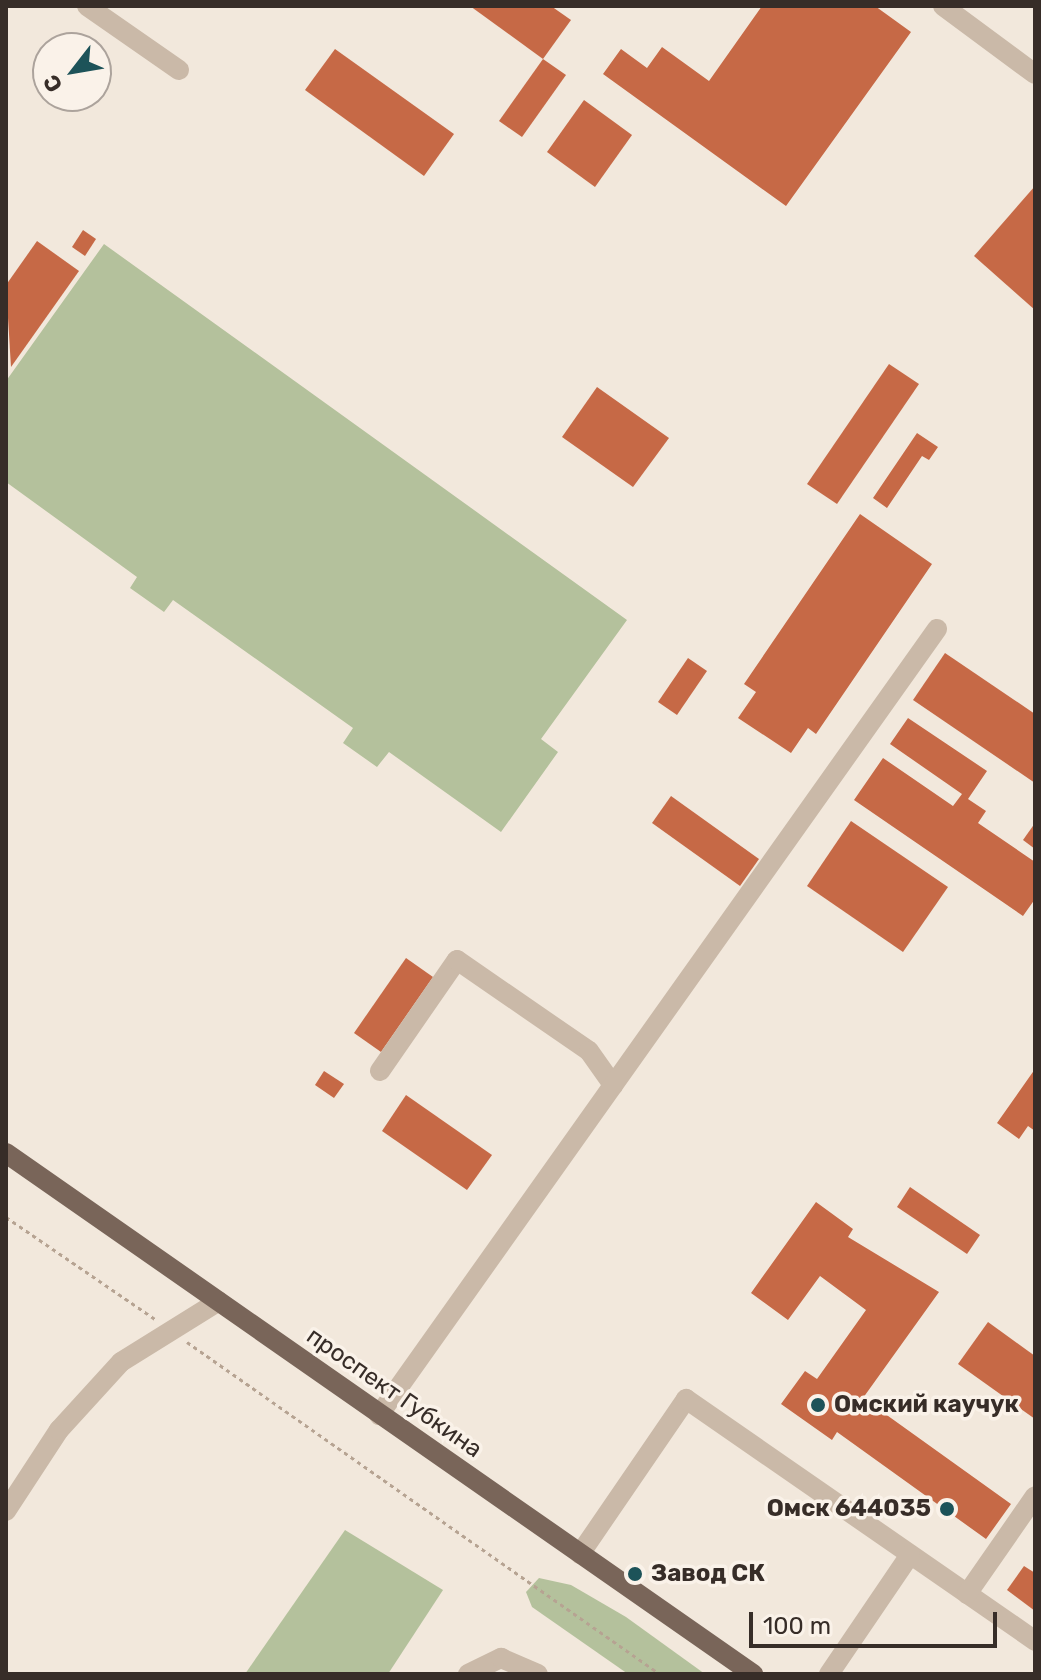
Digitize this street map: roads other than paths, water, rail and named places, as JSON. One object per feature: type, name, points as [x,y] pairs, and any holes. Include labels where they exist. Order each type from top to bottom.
[{"type":"main road","name":"проспект Губкина","points":[[6,1153],[753,1674]]},
{"type":"street","points":[[87,6],[179,70]]},
{"type":"street","points":[[943,6],[1035,74]]},
{"type":"street","points":[[379,1415],[937,629]]},
{"type":"street","points":[[380,1071],[457,960],[589,1051],[613,1085]]},
{"type":"street","points":[[6,1511],[59,1430],[121,1362],[168,1328],[219,1301]]},
{"type":"street","points":[[580,1554],[686,1399],[1035,1641]]},
{"type":"street","points":[[967,1594],[1035,1496]]},
{"type":"street","points":[[829,1674],[910,1555]]},
{"type":"street","points":[[468,1674],[501,1658],[538,1674]]},
{"type":"place","name":"Омский каучук","points":[[818,1405]]},
{"type":"place","name":"Омск 644035","points":[[947,1509]]},
{"type":"place","name":"Завод СК","points":[[635,1574]]}]
